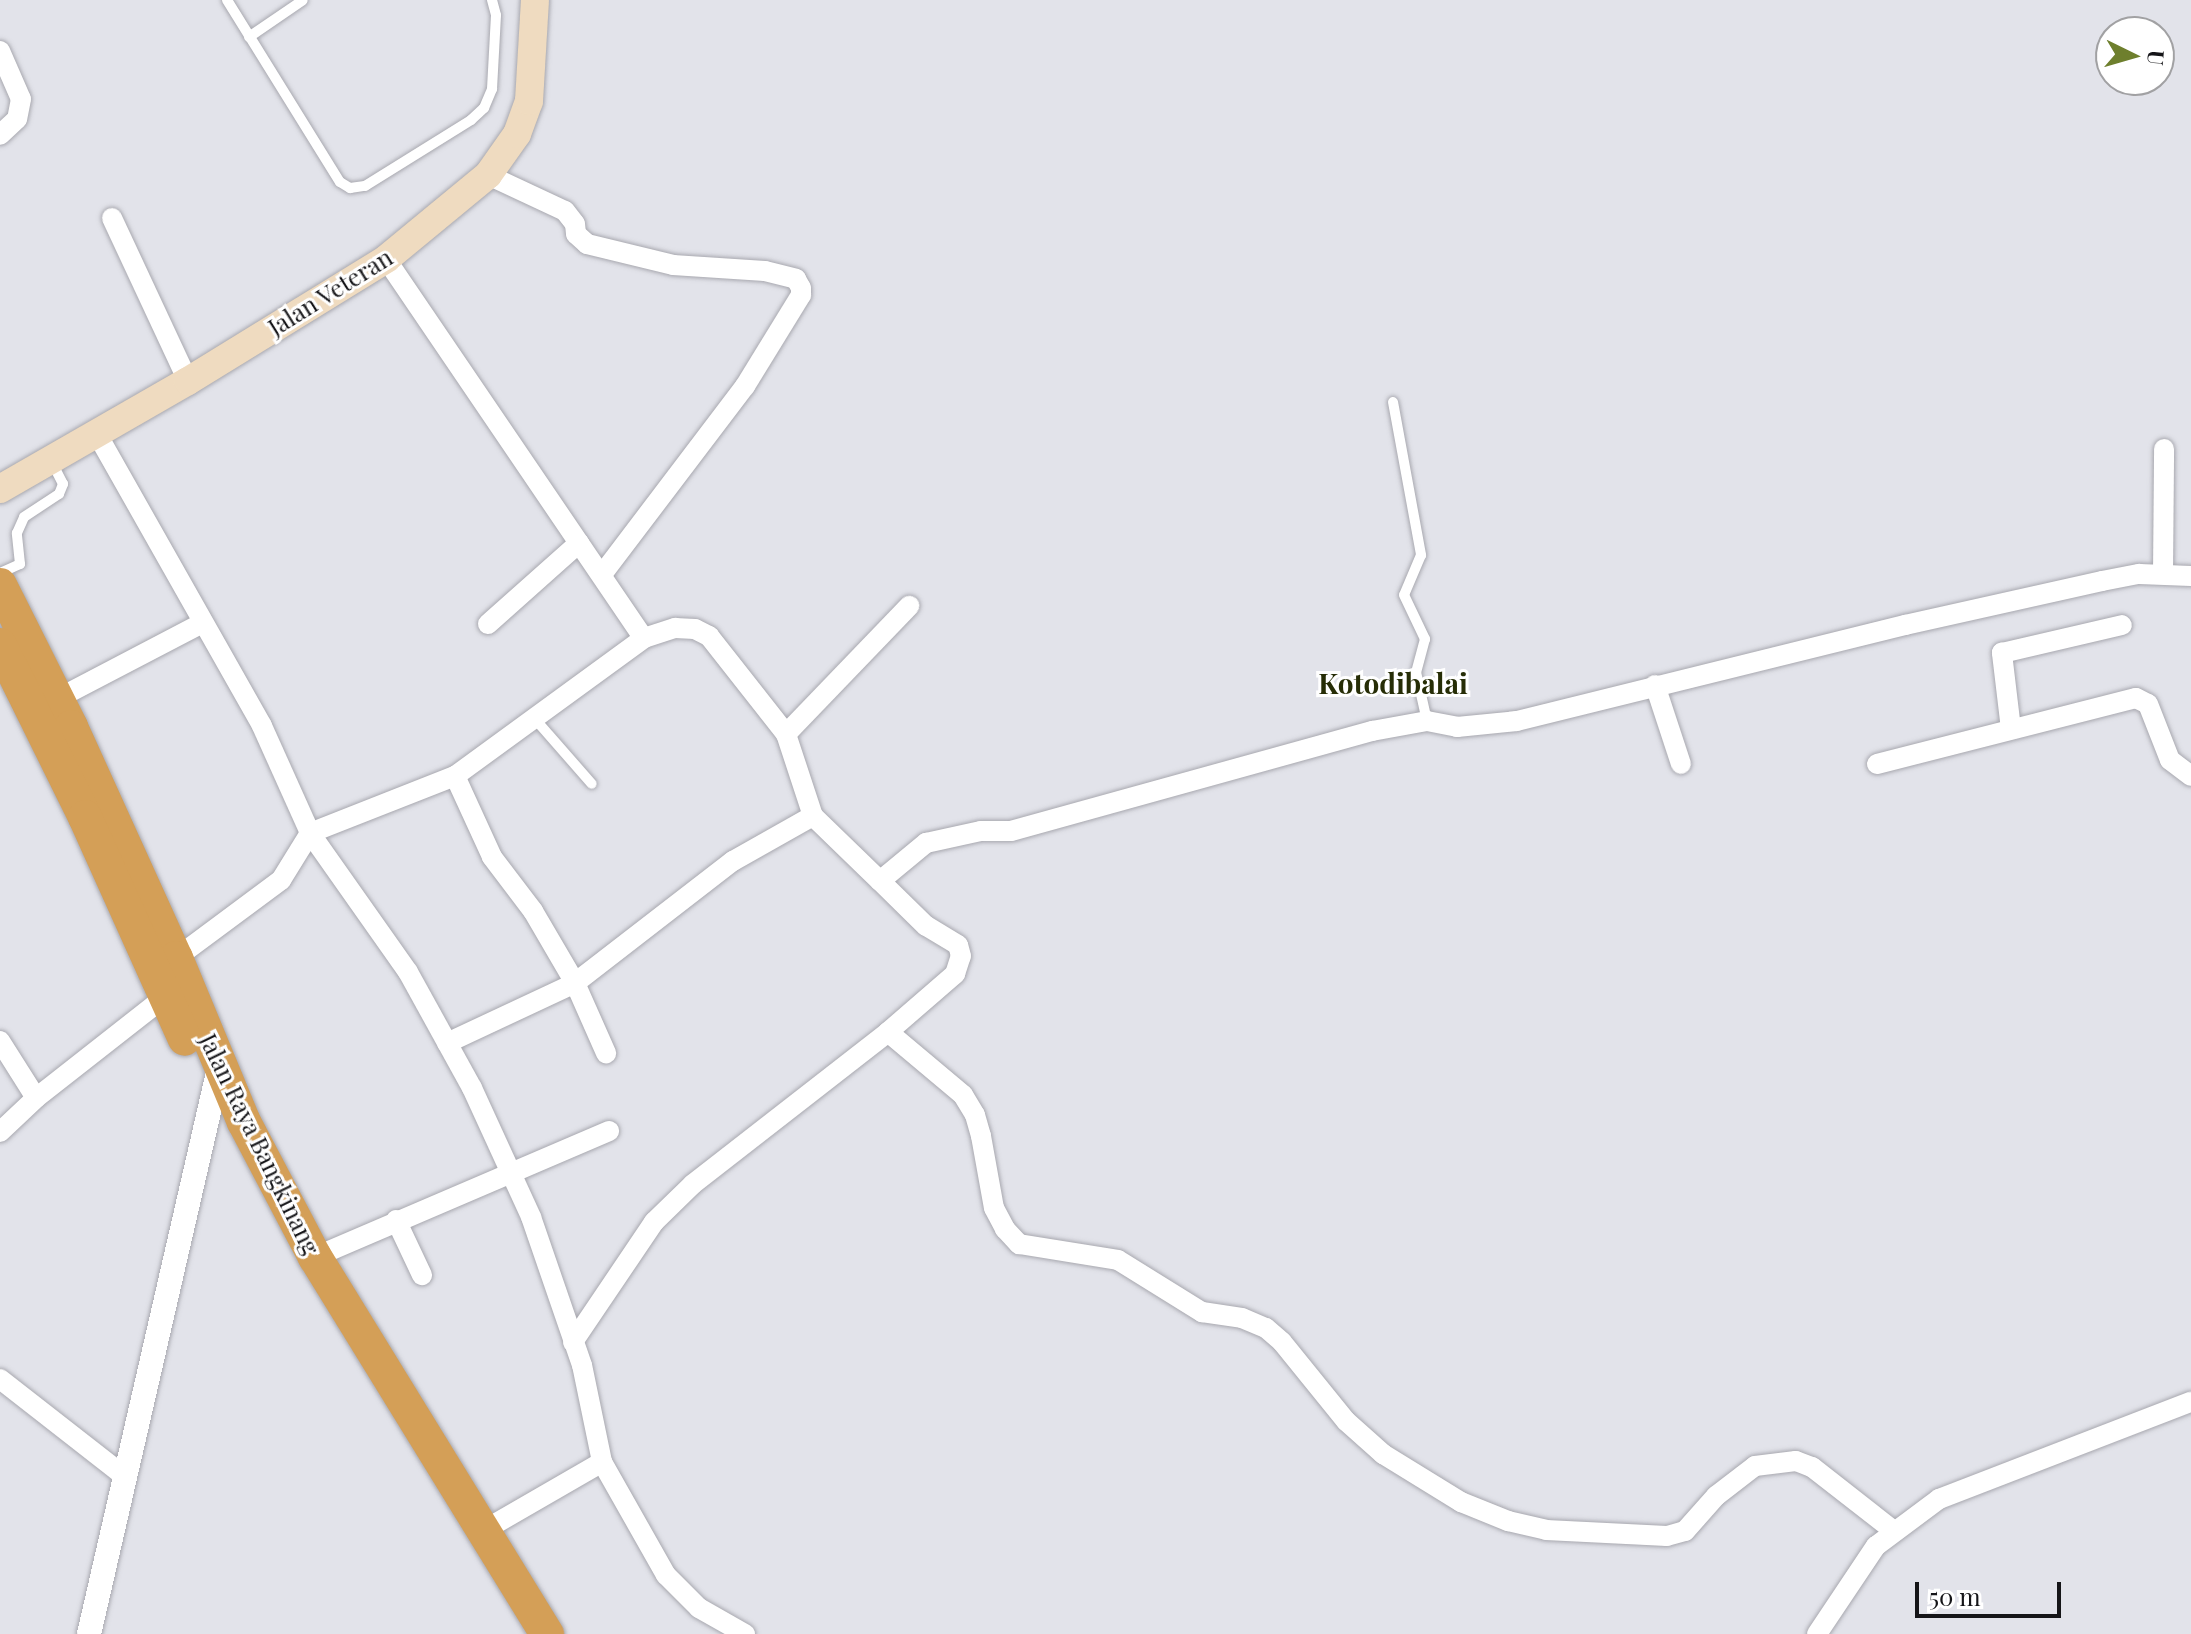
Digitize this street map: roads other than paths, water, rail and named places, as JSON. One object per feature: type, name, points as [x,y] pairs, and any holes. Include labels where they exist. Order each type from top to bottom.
[{"type":"highway","name":"Jalan Raya Bangkinang","points":[[0,585],[55,700],[166,996],[315,1257],[481,1532],[512,1594],[522,1634]]},
{"type":"highway","name":"Jalan Raya Bangkinang","points":[[0,645],[176,958],[215,1082],[452,1520],[547,1634]]},
{"type":"main road","name":"Jalan Veteran","points":[[0,489],[188,381],[386,259],[488,175],[517,134],[529,101],[535,0]]},
{"type":"street","points":[[0,51],[21,99],[17,119],[0,135]]},
{"type":"street","points":[[488,175],[565,211],[575,224],[576,234],[587,244],[673,265],[765,271],[796,279],[801,288],[801,295],[745,386],[603,573]]},
{"type":"street","points":[[112,218],[188,381]]},
{"type":"street","points":[[386,259],[579,543],[603,573],[644,638]]},
{"type":"street","points":[[97,434],[262,726],[310,833],[408,972],[447,1043],[531,1217],[582,1365],[602,1462],[666,1575],[699,1608],[745,1634]]},
{"type":"street","points":[[2163,574],[2164,449]]},
{"type":"street","points":[[488,624],[579,543]]},
{"type":"street","points":[[880,881],[926,843],[981,831],[1011,831],[1358,735],[1427,721],[1457,727],[1517,721],[1655,685],[2102,581],[2163,574],[2191,576]]},
{"type":"street","points":[[786,734],[909,606]]},
{"type":"street","points":[[55,700],[202,623]]},
{"type":"street","points":[[2011,729],[2002,653],[2122,625]]},
{"type":"street","points":[[176,958],[281,880],[310,833],[455,776],[644,638],[675,628],[695,629],[709,636],[786,734],[813,816],[926,926],[958,945],[961,956],[955,974],[888,1032],[693,1184],[664,1213],[618,1273],[573,1342]]},
{"type":"street","points":[[1655,685],[1681,764]]},
{"type":"street","points":[[1877,764],[2141,699],[2148,704],[2170,760],[2191,776]]},
{"type":"street","points":[[455,776],[492,857],[533,911],[575,983],[606,1053]]},
{"type":"street","points":[[447,1043],[575,983],[733,861],[813,816]]},
{"type":"street","points":[[0,1132],[36,1098],[166,996]]},
{"type":"street","points":[[888,1032],[963,1095],[981,1136],[994,1208],[1005,1229],[1019,1244],[1118,1260],[1202,1312],[1242,1318],[1266,1328],[1282,1342],[1346,1421],[1383,1454],[1461,1502],[1508,1521],[1546,1530],[1667,1536],[1685,1531],[1716,1496],[1755,1466],[1796,1461],[1812,1467],[1894,1531]]},
{"type":"street","points":[[0,1041],[36,1098]]},
{"type":"street","points":[[89,1634],[215,1082]]},
{"type":"street","points":[[315,1257],[609,1131]]},
{"type":"street","points":[[396,1220],[422,1275]]},
{"type":"street","points":[[0,1379],[123,1475]]},
{"type":"street","points":[[1817,1634],[1876,1546],[1939,1499],[2191,1402]]},
{"type":"street","points":[[481,1532],[602,1462]]},
{"type":"lane","points":[[227,0],[340,182],[350,188],[365,186],[471,120],[484,108],[492,89],[496,15],[492,0]]},
{"type":"lane","points":[[249,37],[303,0]]},
{"type":"lane","points":[[1393,402],[1421,555],[1404,595],[1425,639],[1416,672],[1427,721]]},
{"type":"lane","points":[[0,573],[20,564],[17,533],[24,517],[59,494],[63,484],[51,460]]},
{"type":"lane","points":[[535,719],[592,784]]},
{"type":"district","name":"Kotodibalai","points":[[1393,683]]}]
